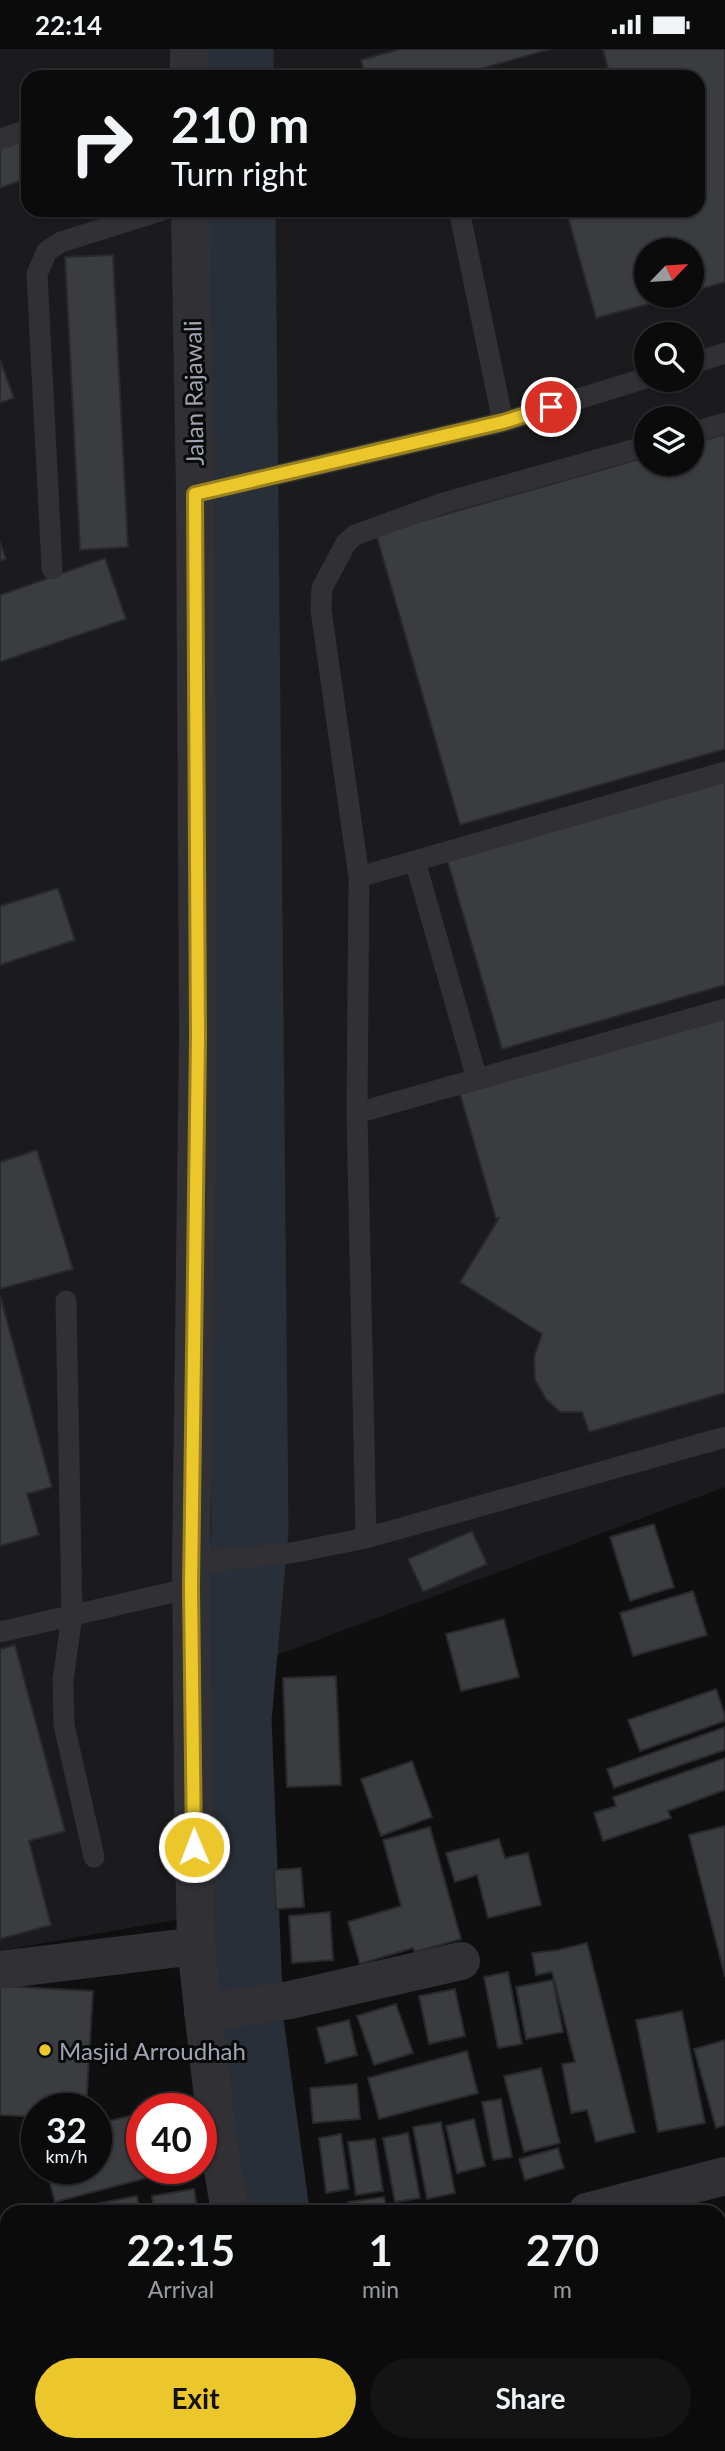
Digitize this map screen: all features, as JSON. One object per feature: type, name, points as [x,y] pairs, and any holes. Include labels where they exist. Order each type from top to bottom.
[{"type":"street","points":[[189,49],[189,70]]},
{"type":"street","name":"Jalan Rajawali","points":[[190,217],[207,492],[191,1575],[196,1946],[217,2134],[229,2205]]},
{"type":"street","points":[[0,1970],[196,1946]]},
{"type":"street","points":[[203,2013],[240,2005],[290,2000],[461,1961]]},
{"type":"street","points":[[614,2205],[725,2176]]},
{"type":"lane","points":[[0,139],[21,132]]},
{"type":"lane","points":[[52,569],[37,274],[47,251],[61,241],[140,217]]},
{"type":"lane","points":[[460,217],[503,422]]},
{"type":"lane","points":[[704,360],[725,353]]},
{"type":"lane","points":[[207,492],[503,422],[634,382]]},
{"type":"lane","points":[[704,429],[725,423]]},
{"type":"lane","points":[[366,1538],[357,1113],[359,877],[321,610],[322,588],[346,543],[355,535],[443,503],[634,449]]},
{"type":"lane","points":[[359,877],[725,772]]},
{"type":"lane","points":[[415,861],[477,1079]]},
{"type":"lane","points":[[357,1113],[725,1009]]},
{"type":"lane","points":[[66,1301],[72,1615],[64,1680],[64,1725],[94,1857]]},
{"type":"lane","points":[[0,1632],[72,1615],[191,1575],[234,1557],[291,1553],[366,1538],[725,1437]]},
{"type":"shaded area","points":[[0,49],[725,49],[725,1487],[200,1684],[197,1916],[0,1951]]},
{"type":"building","points":[[400,49],[551,49],[476,70],[363,70],[361,60]]},
{"type":"building","points":[[603,49],[725,49],[725,282],[704,288],[704,238],[634,238],[634,308],[596,318],[568,217],[705,217],[705,70],[608,70]]},
{"type":"building","points":[[21,138],[21,180],[0,188],[0,146]]},
{"type":"building","points":[[113,255],[128,547],[80,550],[65,257]]},
{"type":"building","points":[[0,359],[14,398],[0,403]]},
{"type":"building","points":[[725,434],[725,749],[460,825],[376,534],[634,460],[634,476],[704,476],[704,440]]},
{"type":"building","points":[[0,542],[6,559],[0,561]]},
{"type":"building","points":[[105,558],[126,619],[0,662],[0,595]]},
{"type":"building","points":[[725,779],[725,985],[502,1049],[447,859]]},
{"type":"building","points":[[58,888],[75,940],[0,965],[0,906]]},
{"type":"building","points":[[725,1018],[725,1393],[589,1432],[582,1412],[560,1412],[546,1399],[535,1380],[534,1357],[542,1334],[460,1282],[499,1218],[496,1219],[460,1094]]},
{"type":"building","points":[[37,1150],[73,1269],[0,1289],[0,1162]]},
{"type":"building","points":[[0,1295],[52,1487],[27,1494],[39,1535],[0,1546]]},
{"type":"building","points":[[654,1524],[674,1587],[630,1601],[610,1537]]},
{"type":"building","points":[[472,1531],[487,1564],[423,1592],[408,1559]]},
{"type":"building","points":[[693,1591],[707,1635],[633,1656],[620,1613]]},
{"type":"building","points":[[504,1619],[519,1677],[461,1691],[446,1634]]},
{"type":"building","points":[[15,1645],[65,1831],[29,1841],[51,1925],[0,1939],[0,1649]]},
{"type":"building","points":[[336,1676],[341,1785],[287,1787],[283,1678]]},
{"type":"building","points":[[716,1689],[725,1721],[640,1751],[628,1720]]},
{"type":"building","points":[[725,1727],[725,1750],[614,1788],[607,1769]]},
{"type":"building","points":[[725,1758],[725,1790],[668,1811],[671,1818],[603,1841],[594,1813],[616,1806],[613,1797]]},
{"type":"building","points":[[412,1761],[432,1817],[381,1836],[361,1779]]},
{"type":"building","points":[[725,1826],[725,1977],[689,1835]]},
{"type":"building","points":[[430,1827],[461,1939],[415,1952],[413,1948],[360,1964],[348,1922],[401,1906],[383,1840]]},
{"type":"building","points":[[499,1839],[505,1858],[528,1853],[541,1905],[488,1918],[477,1875],[455,1882],[446,1853]]},
{"type":"building","points":[[301,1868],[304,1907],[276,1909],[274,1870]]},
{"type":"building","points":[[330,1912],[333,1960],[292,1963],[289,1916]]},
{"type":"building","points":[[587,1943],[635,2132],[596,2142],[587,2110],[571,2113],[562,2064],[575,2062],[552,1972],[536,1975],[532,1953]]},
{"type":"building","points":[[508,1972],[522,2044],[498,2048],[484,1977]]},
{"type":"building","points":[[553,1980],[563,2032],[526,2039],[516,1987]]},
{"type":"building","name":"Masjid Arroudhah","points":[[0,1986],[93,1991],[87,2093],[21,2093],[21,2116],[0,2115]]},
{"type":"building","points":[[455,1989],[465,2036],[429,2044],[419,1996]]},
{"type":"building","points":[[396,2004],[413,2053],[374,2065],[357,2016]]},
{"type":"building","points":[[682,2011],[705,2123],[658,2132],[636,2020]]},
{"type":"building","points":[[349,2020],[357,2055],[326,2063],[317,2028]]},
{"type":"building","points":[[725,2040],[725,2125],[716,2128],[694,2049]]},
{"type":"building","points":[[467,2051],[478,2093],[379,2119],[368,2078]]},
{"type":"building","points":[[541,2068],[560,2143],[524,2152],[504,2076]]},
{"type":"building","points":[[357,2084],[360,2119],[313,2123],[310,2088]]},
{"type":"building","points":[[501,2099],[512,2157],[493,2160],[482,2102]]},
{"type":"building","points":[[126,2117],[126,2183],[55,2202],[50,2184],[112,2184],[112,2120]]},
{"type":"building","points":[[474,2119],[485,2166],[457,2173],[446,2126]]},
{"type":"building","points":[[441,2122],[455,2193],[427,2199],[413,2127]]},
{"type":"building","points":[[408,2133],[420,2198],[395,2202],[383,2138]]},
{"type":"building","points":[[341,2134],[349,2189],[326,2193],[319,2138]]},
{"type":"building","points":[[375,2139],[383,2191],[356,2195],[348,2142]]},
{"type":"building","points":[[558,2148],[564,2168],[525,2180],[519,2159]]},
{"type":"building","points":[[194,2189],[197,2205],[153,2205],[152,2196]]},
{"type":"building","points":[[137,2196],[139,2205],[90,2205]]},
{"type":"building","points":[[384,2197],[386,2205],[348,2205],[348,2202]]},
{"type":"waterway","points":[[235,49],[235,70]]},
{"type":"waterway","points":[[237,217],[250,1529],[233,1719],[245,2021],[270,2205]]},
{"type":"place","name":"Masjid Arroudhah","points":[[45,2050]]},
{"type":"route","points":[[194,1847],[191,1588],[198,1037],[195,494],[503,422],[551,407]]}]
